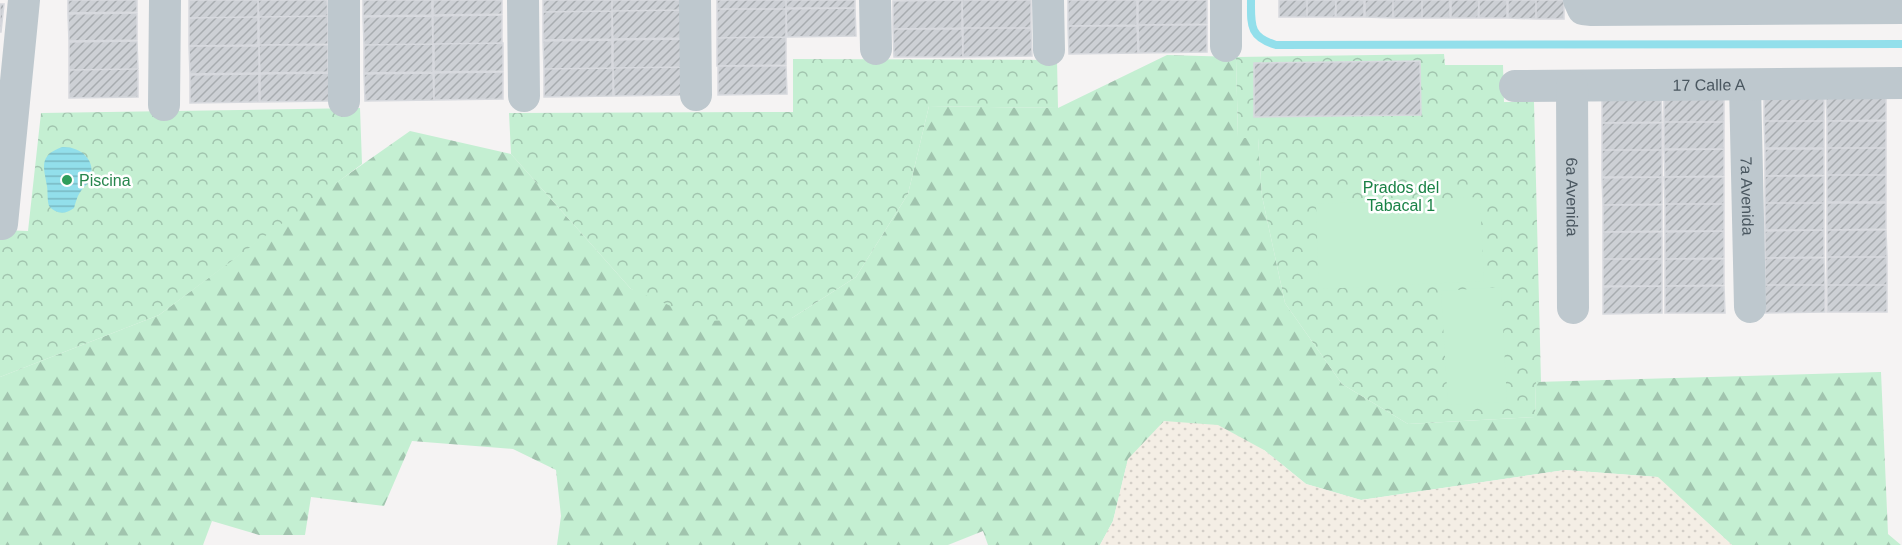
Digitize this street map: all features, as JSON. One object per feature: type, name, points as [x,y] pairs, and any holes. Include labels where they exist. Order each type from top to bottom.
[{"type":"street","points":[[2,224],[24,0]]},
{"type":"street","points":[[164,105],[165,0]]},
{"type":"street","points":[[344,0],[344,101]]},
{"type":"street","points":[[523,0],[524,96]]},
{"type":"street","points":[[695,0],[696,94]]},
{"type":"street","points":[[875,0],[876,49]]},
{"type":"street","points":[[1048,0],[1048,50]]},
{"type":"street","points":[[1226,0],[1226,46]]},
{"type":"street","points":[[1581,4],[1592,10],[1759,5],[1902,8]]},
{"type":"street","name":"17 Calle A","points":[[1515,86],[1902,83]]},
{"type":"street","name":"7a Avenida","points":[[1745,85],[1750,307]]},
{"type":"street","name":"6a Avenida","points":[[1572,86],[1573,308]]},
{"type":"green space","name":"Prados del Tabacal 1","points":[[1444,54],[1445,65],[1503,65],[1504,102],[1534,102],[1541,382],[1536,382],[1535,417],[1408,424],[1342,384],[1285,303],[1262,196],[1258,138],[1238,138],[1236,57]]},
{"type":"green space","points":[[1167,55],[1236,57],[1238,137],[1258,137],[1262,196],[1285,303],[1342,384],[1408,424],[1535,417],[1536,382],[1881,372],[1888,534],[1901,545],[1732,545],[1657,477],[1565,470],[1361,500],[1306,484],[1264,450],[1128,459],[1113,521],[1100,545],[988,545],[983,531],[948,545],[557,545],[561,516],[556,470],[513,449],[412,441],[384,506],[311,497],[305,535],[259,535],[212,521],[203,545],[0,545],[0,377],[159,315],[316,197],[410,131],[511,154],[631,289],[792,318],[856,277],[908,194],[929,106],[1058,108]]},
{"type":"green space","points":[[793,59],[1057,60],[1058,108],[929,106],[908,194],[856,277],[792,318],[706,321],[631,289],[511,154],[509,113],[793,112]]},
{"type":"green space","points":[[360,108],[362,164],[159,315],[0,377],[0,230],[28,231],[41,113]]},
{"type":"green space","points":[[1480,197],[1484,281],[1319,289],[1316,204]]},
{"type":"green space","points":[[1501,287],[1507,402],[1448,405],[1441,291]]},
{"type":"sand","points":[[1164,421],[1218,425],[1264,450],[1306,484],[1361,500],[1565,470],[1658,477],[1732,545],[1100,545],[1113,521],[1128,459]]},
{"type":"water","name":"Piscina","points":[[62,147],[81,152],[89,160],[92,172],[89,181],[78,195],[74,208],[61,213],[49,206],[44,163],[49,154]]},
{"type":"building","points":[[68,0],[137,0],[137,12],[68,13]]},
{"type":"building","points":[[189,0],[258,0],[258,17],[189,18]]},
{"type":"building","points":[[258,0],[327,0],[328,16],[259,17]]},
{"type":"building","points":[[363,0],[432,0],[432,15],[363,16]]},
{"type":"building","points":[[433,0],[502,0],[502,14],[433,15]]},
{"type":"building","points":[[543,0],[612,0],[612,11],[543,12]]},
{"type":"building","points":[[612,0],[681,0],[681,10],[612,11]]},
{"type":"building","points":[[717,0],[786,0],[786,9],[717,9]]},
{"type":"building","points":[[786,0],[855,0],[855,8],[786,8]]},
{"type":"building","points":[[962,0],[962,28],[893,29],[893,1]]},
{"type":"building","points":[[962,0],[1031,0],[1031,28],[963,28]]},
{"type":"building","points":[[1068,0],[1137,0],[1137,25],[1068,26]]},
{"type":"building","points":[[1138,0],[1207,0],[1207,24],[1138,25]]},
{"type":"building","points":[[1279,0],[1307,0],[1307,17],[1279,17]]},
{"type":"building","points":[[1307,0],[1336,0],[1335,17],[1307,17]]},
{"type":"building","points":[[1336,0],[1364,0],[1364,17],[1336,17]]},
{"type":"building","points":[[1365,0],[1393,0],[1393,18],[1365,17]]},
{"type":"building","points":[[1393,0],[1422,0],[1422,18],[1393,18]]},
{"type":"building","points":[[1422,0],[1450,0],[1450,18],[1422,18]]},
{"type":"building","points":[[1451,0],[1479,0],[1478,18],[1451,18]]},
{"type":"building","points":[[1479,0],[1507,0],[1507,18],[1479,18]]},
{"type":"building","points":[[1508,0],[1536,0],[1536,19],[1508,18]]},
{"type":"building","points":[[1536,0],[1564,0],[1564,19],[1536,19]]},
{"type":"building","points":[[0,4],[4,4],[1,32],[0,32]]},
{"type":"building","points":[[855,8],[856,36],[787,37],[786,9]]},
{"type":"building","points":[[717,9],[786,9],[786,37],[717,38]]},
{"type":"building","points":[[681,10],[682,38],[613,39],[612,11]]},
{"type":"building","points":[[612,11],[612,39],[543,40],[543,12]]},
{"type":"building","points":[[137,13],[137,40],[69,41],[68,14]]},
{"type":"building","points":[[502,15],[502,43],[433,44],[433,16]]},
{"type":"building","points":[[328,16],[328,44],[259,45],[259,17]]},
{"type":"building","points":[[432,16],[433,44],[364,45],[363,17]]},
{"type":"building","points":[[258,17],[258,45],[189,46],[189,18]]},
{"type":"building","points":[[1138,25],[1207,25],[1207,52],[1139,53]]},
{"type":"building","points":[[1068,26],[1137,26],[1138,53],[1069,54]]},
{"type":"building","points":[[963,28],[1031,28],[1032,56],[963,57]]},
{"type":"building","points":[[893,29],[962,29],[963,57],[894,57]]},
{"type":"building","points":[[786,37],[786,65],[717,66],[717,38]]},
{"type":"building","points":[[682,39],[682,67],[613,68],[613,40]]},
{"type":"building","points":[[612,40],[612,68],[544,69],[543,41]]},
{"type":"building","points":[[137,41],[138,69],[69,70],[69,42]]},
{"type":"building","points":[[503,43],[503,71],[434,72],[434,44]]},
{"type":"building","points":[[433,44],[433,72],[364,73],[364,45]]},
{"type":"building","points":[[259,45],[328,45],[328,72],[260,73]]},
{"type":"building","points":[[189,46],[259,46],[259,73],[190,74]]},
{"type":"building","points":[[1420,61],[1421,115],[1254,117],[1254,63]]},
{"type":"building","points":[[718,66],[786,66],[787,94],[718,95]]},
{"type":"building","points":[[682,67],[683,95],[614,96],[613,68]]},
{"type":"building","points":[[613,68],[613,96],[544,97],[544,69]]},
{"type":"building","points":[[138,69],[138,97],[69,98],[69,70]]},
{"type":"building","points":[[503,72],[503,99],[434,100],[434,73]]},
{"type":"building","points":[[329,73],[329,101],[260,102],[260,74]]},
{"type":"building","points":[[433,73],[434,100],[365,101],[364,74]]},
{"type":"building","points":[[259,74],[259,102],[190,103],[190,75]]},
{"type":"building","points":[[1886,93],[1886,120],[1827,121],[1826,94]]},
{"type":"building","points":[[1764,94],[1824,94],[1824,121],[1764,121]]},
{"type":"building","points":[[1602,95],[1661,95],[1662,122],[1602,123]]},
{"type":"building","points":[[1664,95],[1724,95],[1724,122],[1664,122]]},
{"type":"building","points":[[1764,121],[1824,121],[1824,148],[1765,148]]},
{"type":"building","points":[[1827,121],[1886,121],[1886,148],[1827,148]]},
{"type":"building","points":[[1664,122],[1724,122],[1724,149],[1664,149]]},
{"type":"building","points":[[1602,123],[1662,123],[1662,150],[1602,150]]},
{"type":"building","points":[[1827,148],[1886,148],[1886,175],[1827,175]]},
{"type":"building","points":[[1724,149],[1724,176],[1665,177],[1664,150]]},
{"type":"building","points":[[1765,149],[1824,149],[1824,175],[1765,176]]},
{"type":"building","points":[[1602,150],[1662,150],[1662,177],[1602,177]]},
{"type":"building","points":[[1827,175],[1886,175],[1886,202],[1827,202]]},
{"type":"building","points":[[1765,176],[1824,176],[1824,203],[1765,203]]},
{"type":"building","points":[[1662,177],[1662,204],[1603,205],[1602,178]]},
{"type":"building","points":[[1664,177],[1724,177],[1724,204],[1665,204]]},
{"type":"building","points":[[1765,203],[1824,203],[1824,230],[1765,230]]},
{"type":"building","points":[[1827,203],[1886,203],[1886,229],[1827,230]]},
{"type":"building","points":[[1665,204],[1724,204],[1724,231],[1665,231]]},
{"type":"building","points":[[1603,205],[1662,205],[1662,231],[1603,232]]},
{"type":"building","points":[[1824,230],[1824,257],[1765,258],[1765,231]]},
{"type":"building","points":[[1827,230],[1886,230],[1887,257],[1827,257]]},
{"type":"building","points":[[1724,231],[1724,258],[1665,259],[1665,232]]},
{"type":"building","points":[[1603,232],[1662,232],[1662,259],[1603,259]]},
{"type":"building","points":[[1827,257],[1887,257],[1887,285],[1827,285]]},
{"type":"building","points":[[1765,258],[1824,258],[1825,285],[1765,285]]},
{"type":"building","points":[[1603,259],[1662,259],[1662,286],[1603,286]]},
{"type":"building","points":[[1665,259],[1724,259],[1724,285],[1665,286]]},
{"type":"building","points":[[1765,285],[1825,285],[1825,312],[1765,313]]},
{"type":"building","points":[[1827,285],[1887,285],[1887,312],[1827,312]]},
{"type":"building","points":[[1662,286],[1662,313],[1603,314],[1603,287]]},
{"type":"building","points":[[1665,286],[1724,286],[1725,313],[1665,313]]},
{"type":"waterway","points":[[1251,0],[1253,29],[1261,38],[1276,45],[1902,44]]},
{"type":"place","name":"Piscina","points":[[67,180]]}]
